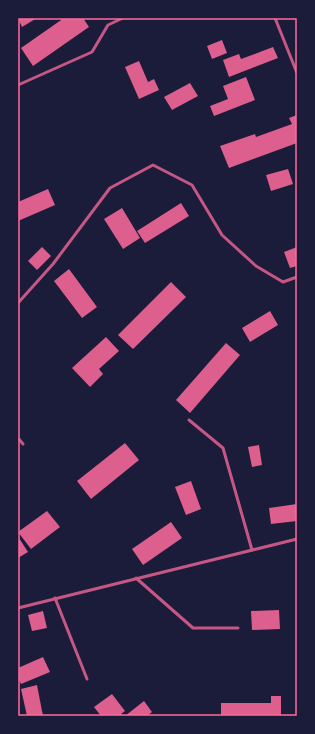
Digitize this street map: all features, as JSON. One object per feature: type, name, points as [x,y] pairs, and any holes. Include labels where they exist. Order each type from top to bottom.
[{"type":"lane","points":[[18,85],[92,52],[108,25],[124,18]]},
{"type":"lane","points":[[275,18],[297,72]]},
{"type":"lane","points":[[18,303],[53,264],[110,188],[153,165],[192,185],[222,235],[256,266],[283,282],[297,277]]},
{"type":"lane","points":[[189,420],[224,448],[252,550]]},
{"type":"lane","points":[[18,438],[22,444]]},
{"type":"lane","points":[[18,608],[297,539]]},
{"type":"lane","points":[[136,578],[193,628],[238,628]]},
{"type":"lane","points":[[55,598],[87,679]]},
{"type":"building","points":[[18,18],[37,18],[22,27]]},
{"type":"building","points":[[64,18],[83,18],[89,27],[33,66],[21,48]]},
{"type":"building","points":[[222,40],[227,53],[212,59],[207,46]]},
{"type":"building","points":[[273,47],[278,58],[229,77],[223,60],[239,54],[241,59]]},
{"type":"building","points":[[139,61],[148,82],[154,79],[159,90],[139,99],[125,67]]},
{"type":"building","points":[[246,77],[255,100],[214,116],[210,106],[228,99],[223,86]]},
{"type":"building","points":[[190,83],[198,96],[172,110],[164,97]]},
{"type":"building","points":[[297,115],[297,143],[229,168],[220,146],[255,134],[256,137],[292,124],[289,118]]},
{"type":"building","points":[[288,169],[293,184],[271,191],[266,175]]},
{"type":"building","points":[[48,189],[55,205],[18,221],[18,202]]},
{"type":"building","points":[[181,203],[189,216],[145,243],[137,231]]},
{"type":"building","points":[[122,208],[140,238],[123,249],[104,219]]},
{"type":"building","points":[[42,247],[51,256],[37,270],[28,261]]},
{"type":"building","points":[[297,247],[297,266],[290,268],[284,252]]},
{"type":"building","points":[[69,269],[97,307],[82,318],[54,281]]},
{"type":"building","points":[[171,282],[186,297],[133,349],[118,335]]},
{"type":"building","points":[[270,311],[278,325],[250,342],[242,328]]},
{"type":"building","points":[[106,337],[119,351],[99,369],[103,374],[90,387],[72,368]]},
{"type":"building","points":[[226,343],[240,355],[190,413],[176,400]]},
{"type":"building","points":[[125,443],[139,460],[91,499],[77,481]]},
{"type":"building","points":[[259,445],[262,465],[252,467],[248,447]]},
{"type":"building","points":[[191,481],[201,509],[186,515],[175,487]]},
{"type":"building","points":[[297,504],[297,521],[271,524],[269,508]]},
{"type":"building","points":[[47,511],[60,527],[31,549],[18,532]]},
{"type":"building","points":[[171,522],[182,538],[143,565],[132,549]]},
{"type":"building","points":[[18,538],[28,552],[18,558]]},
{"type":"building","points":[[279,610],[280,629],[252,630],[251,611]]},
{"type":"building","points":[[43,611],[47,628],[32,631],[28,615]]},
{"type":"building","points":[[43,657],[50,672],[21,684],[18,677],[18,668]]},
{"type":"building","points":[[37,685],[43,716],[27,716],[21,689]]},
{"type":"building","points":[[112,694],[125,711],[121,714],[123,716],[101,716],[94,707]]},
{"type":"building","points":[[271,696],[281,696],[281,716],[221,716],[221,703],[271,703]]},
{"type":"building","points":[[144,701],[152,712],[147,716],[125,716]]}]
